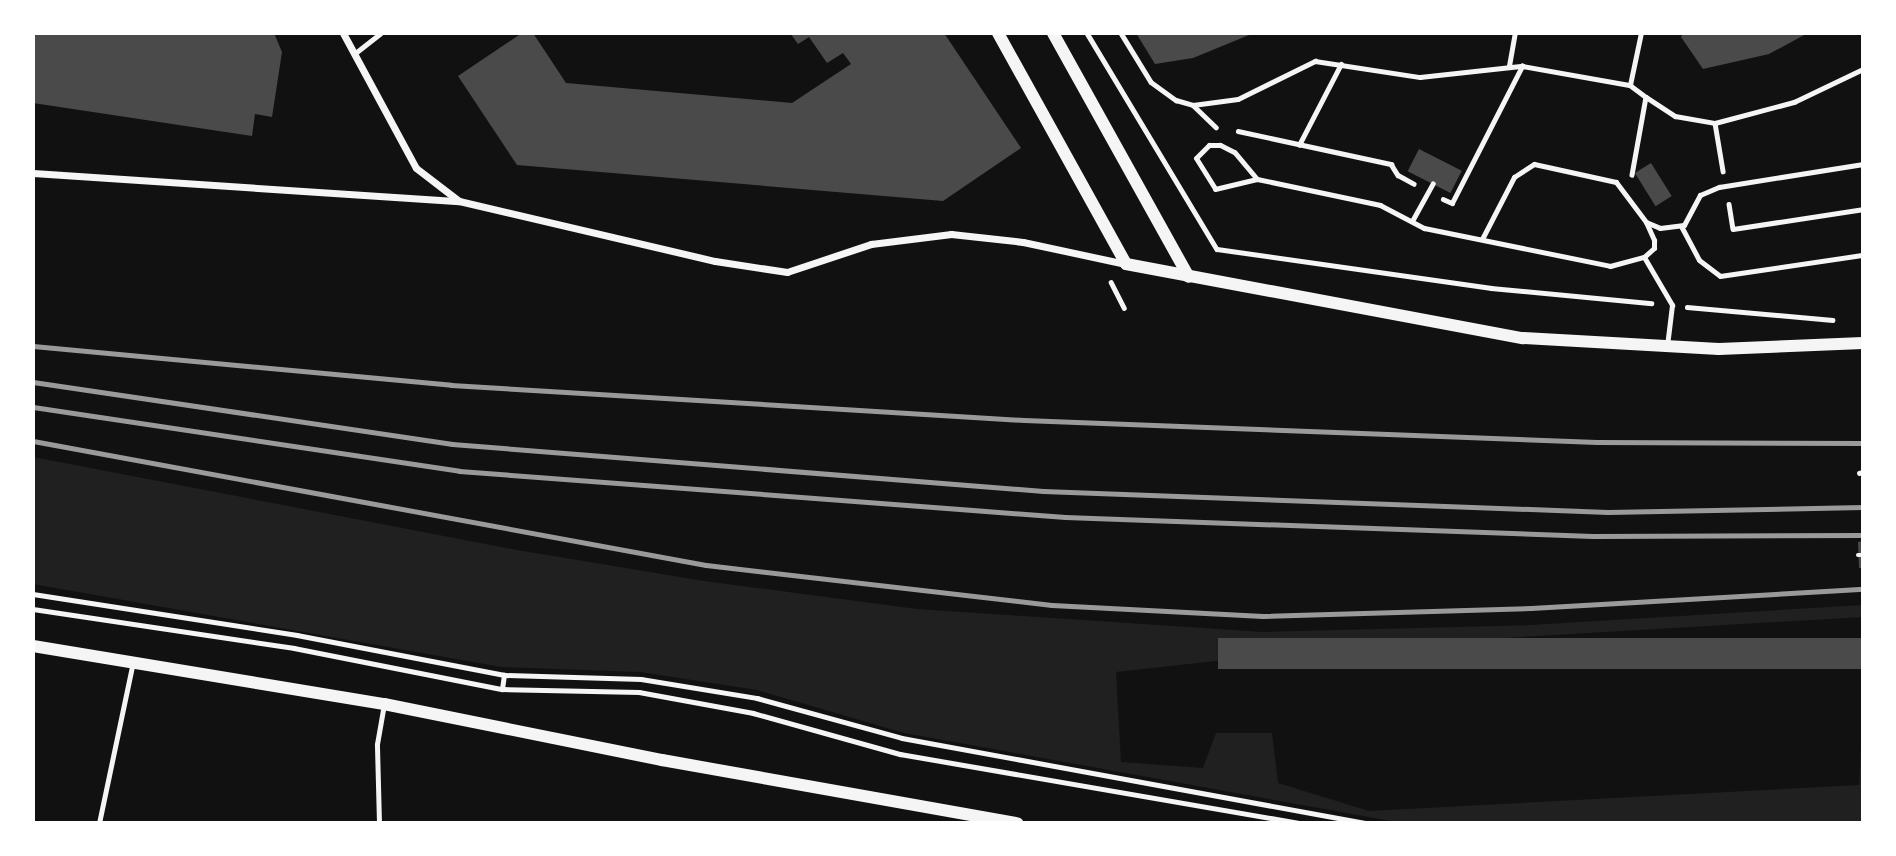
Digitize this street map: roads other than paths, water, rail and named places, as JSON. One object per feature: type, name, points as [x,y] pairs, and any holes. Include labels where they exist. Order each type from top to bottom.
[{"type":"street","points":[[343,33],[416,168],[459,201]]},
{"type":"street","points":[[998,33],[1126,264]]},
{"type":"street","points":[[1053,33],[1189,277]]},
{"type":"street","points":[[33,173],[459,201],[715,261],[787,272],[871,244],[951,234],[1023,243],[1189,277],[1523,338],[1720,349],[1863,343]]},
{"type":"street","points":[[33,646],[384,704],[662,761],[1017,823]]},
{"type":"lane","points":[[354,54],[382,33]]},
{"type":"lane","points":[[1256,179],[1234,152],[1220,145],[1209,145],[1196,158],[1214,188],[1256,179],[1380,205],[1412,221],[1482,239],[1610,266],[1644,257],[1654,248],[1646,222],[1628,196],[1609,180],[1534,164],[1514,177],[1482,239]]},
{"type":"lane","points":[[1646,222],[1660,228],[1681,226],[1707,190],[1863,164]]},
{"type":"lane","points":[[1412,221],[1433,183]]},
{"type":"lane","points":[[1681,226],[1699,260],[1720,276],[1863,255]]},
{"type":"lane","points":[[1644,257],[1672,305],[1667,346]]},
{"type":"lane","points":[[99,823],[133,662]]},
{"type":"lane","points":[[379,823],[377,744],[384,704]]},
{"type":"railway","points":[[33,346],[451,385],[1024,420],[1597,442],[1863,443]]},
{"type":"railway","points":[[33,382],[452,444],[1043,491],[1608,512],[1863,507]]},
{"type":"railway","points":[[33,407],[459,471],[1065,517],[1593,536],[1863,535]]},
{"type":"railway","points":[[33,441],[706,565],[1052,605],[1263,616],[1531,608],[1863,589]]}]
